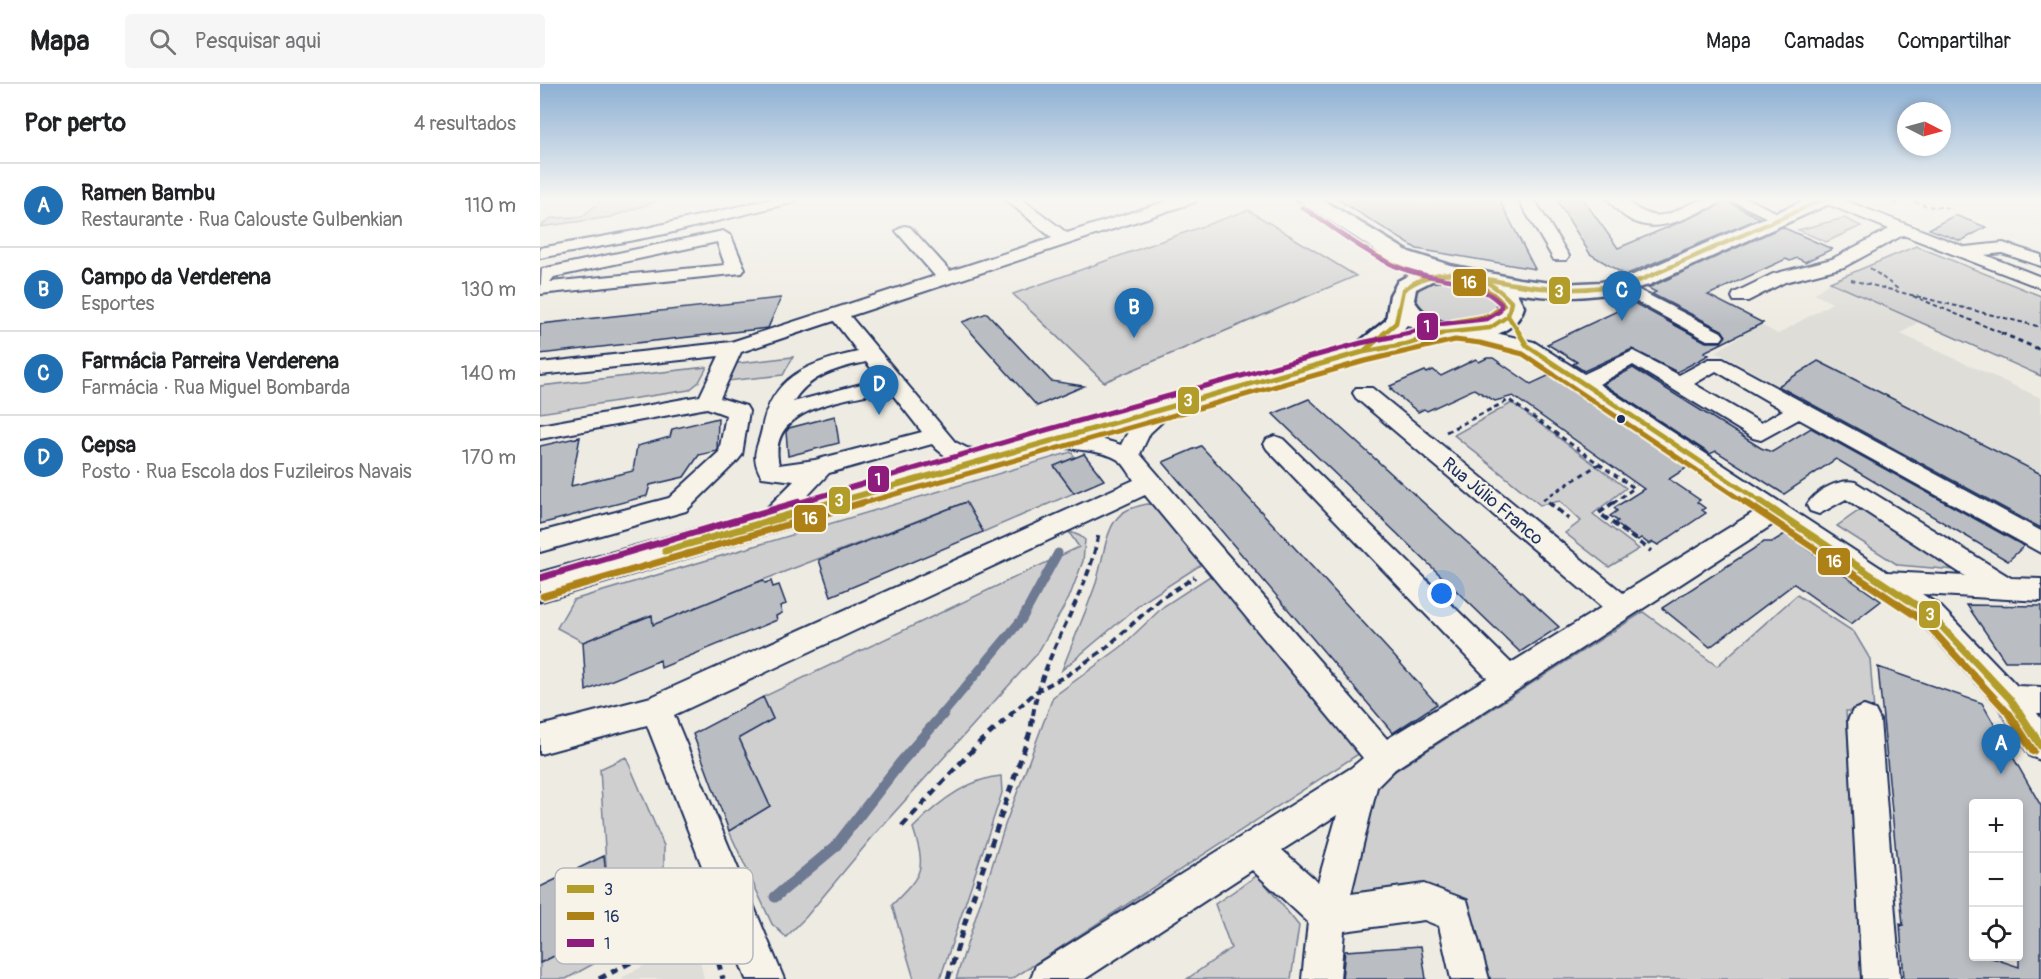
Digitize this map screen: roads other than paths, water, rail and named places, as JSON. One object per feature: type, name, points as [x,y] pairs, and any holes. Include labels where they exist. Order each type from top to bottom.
[{"type":"main road","points":[[1352,241],[1392,268],[1402,294],[1404,308],[1423,323],[1458,331]]},
{"type":"main road","points":[[1375,241],[1401,257],[1447,272],[1525,287],[1576,291],[1622,286],[1730,241]]},
{"type":"main road","points":[[1363,352],[1396,322],[1400,315],[1402,294],[1420,277],[1447,272]]},
{"type":"main road","points":[[1479,277],[1506,292],[1511,302],[1509,314]]},
{"type":"main road","points":[[540,587],[1049,439],[1363,352],[1458,331],[1490,328],[1509,314],[1576,291]]},
{"type":"street","points":[[540,245],[560,241]]},
{"type":"street","points":[[540,253],[609,241]]},
{"type":"street","points":[[540,282],[548,273],[700,241]]},
{"type":"street","points":[[540,288],[736,269],[725,241]]},
{"type":"street","points":[[913,241],[946,278]]},
{"type":"street","points":[[540,369],[733,348],[1059,241]]},
{"type":"street","points":[[1551,241],[1560,256]]},
{"type":"street","points":[[1741,297],[1779,278],[1839,263],[1880,241]]},
{"type":"street","points":[[1935,241],[2041,283]]},
{"type":"street","points":[[1961,251],[2003,248],[2041,261]]},
{"type":"street","points":[[1622,286],[1714,336]]},
{"type":"street","points":[[837,313],[947,447],[962,455],[984,458]]},
{"type":"street","points":[[1509,314],[1527,346]]},
{"type":"street","points":[[1458,331],[1527,346],[1777,510],[1931,615],[2010,699],[2041,746]]},
{"type":"street","points":[[708,401],[733,348]]},
{"type":"street","points":[[871,355],[823,365],[805,373],[787,392],[769,433],[766,457],[770,471],[780,474],[794,473],[938,435]]},
{"type":"street","points":[[1584,383],[1633,357],[1761,433],[1799,410]]},
{"type":"street","points":[[1678,384],[1716,363],[2041,543]]},
{"type":"street","points":[[769,433],[778,420],[789,411],[895,382]]},
{"type":"street","name":"Rua Júlio Franco","points":[[1364,393],[1622,608]]},
{"type":"street","points":[[540,432],[708,401],[738,411],[730,455],[677,505],[540,542]]},
{"type":"street","points":[[1128,455],[1140,429],[1168,406]]},
{"type":"street","points":[[1049,439],[1093,444],[1128,455],[1149,483],[1219,563],[1373,769]]},
{"type":"street","points":[[1275,444],[1509,680]]},
{"type":"street","points":[[771,519],[821,467]]},
{"type":"street","points":[[540,740],[656,709],[1149,483]]},
{"type":"street","points":[[1820,505],[1846,488],[2004,587]]},
{"type":"street","points":[[1050,979],[1509,680],[1777,510]]},
{"type":"street","points":[[1882,582],[2041,590]]},
{"type":"street","points":[[2010,699],[2041,700]]},
{"type":"street","points":[[656,709],[720,868]]},
{"type":"street","points":[[1864,720],[1881,979]]},
{"type":"street","points":[[1321,979],[1327,915],[1373,769]]},
{"type":"street","points":[[1254,848],[1327,915],[1424,903],[1454,913],[1470,979]]},
{"type":"street","points":[[753,949],[765,979]]},
{"type":"waterway","points":[[942,715],[1022,619],[1058,553]]},
{"type":"waterway","points":[[775,897],[835,847],[901,762],[943,714]]},
{"type":"place","name":"Farmácia Parreira Verderena","points":[[1622,321]]},
{"type":"place","name":"Campo da Verderena","points":[[1134,338]]},
{"type":"place","name":"Cepsa","points":[[879,415]]},
{"type":"place","name":"Ramen Bambu","points":[[2001,774]]}]
